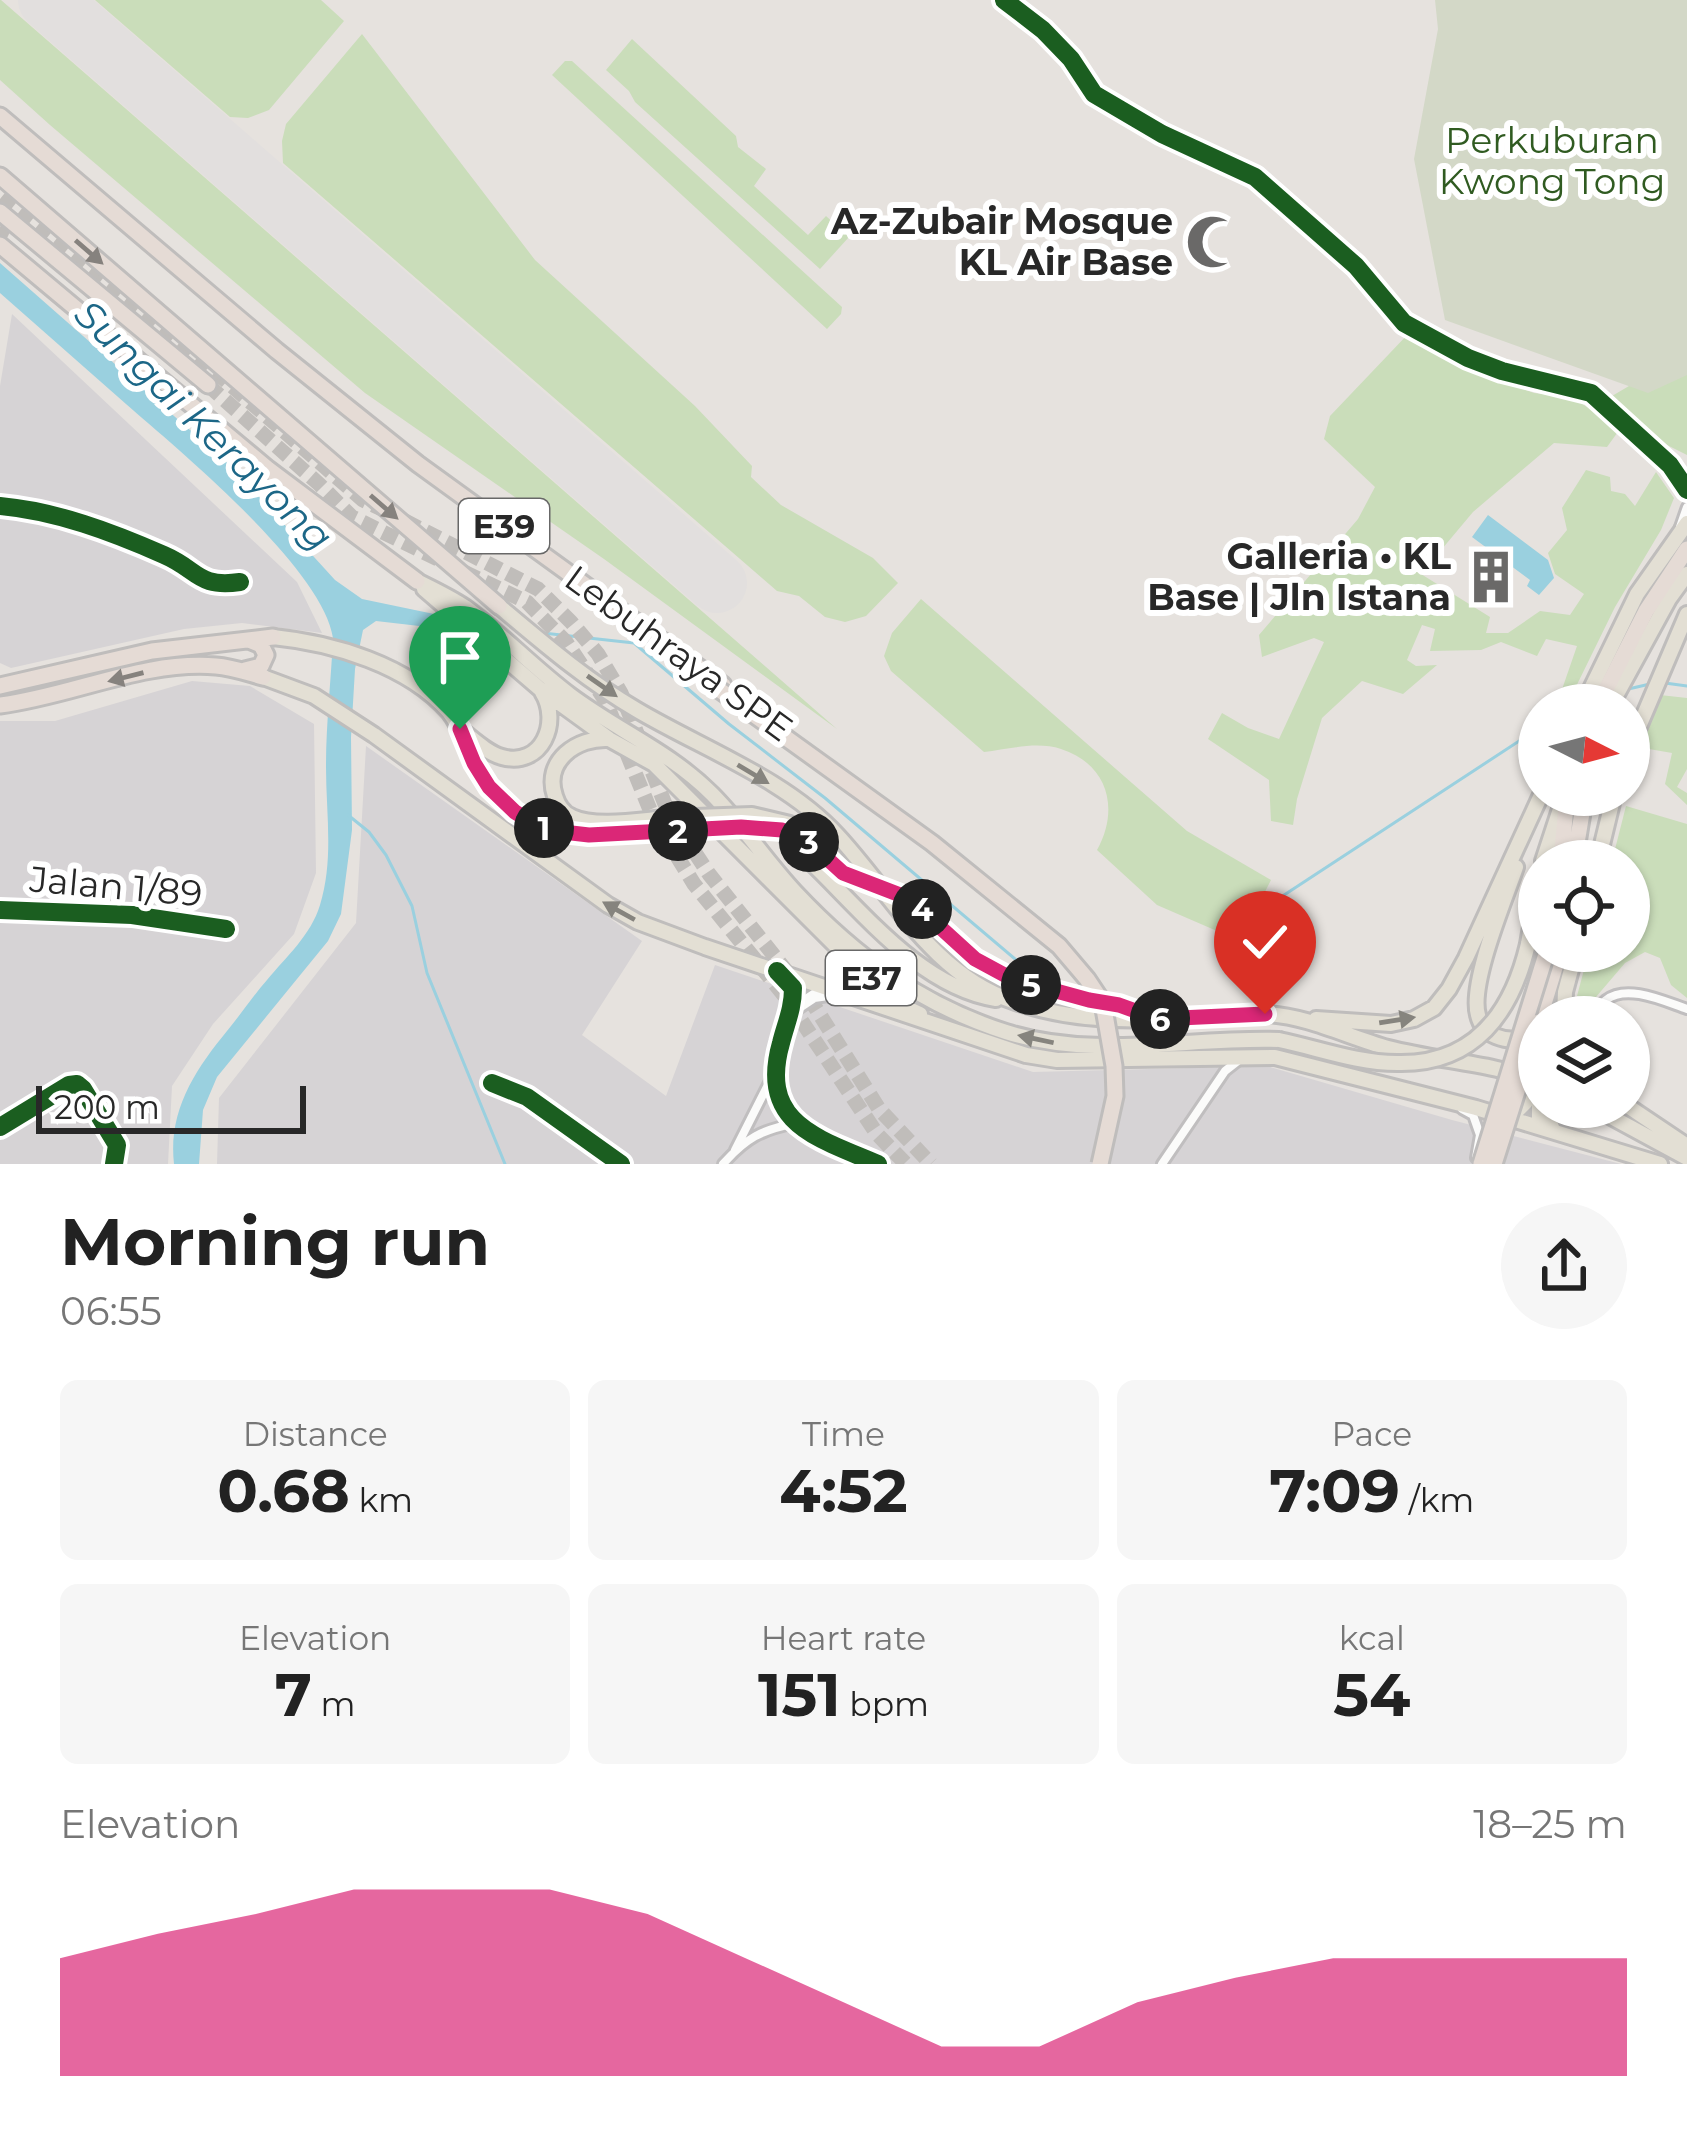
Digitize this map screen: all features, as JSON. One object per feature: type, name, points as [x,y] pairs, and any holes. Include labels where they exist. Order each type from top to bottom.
[{"type":"highway","name":"Lebuhraya SPE","points":[[0,120],[414,470],[932,843],[1059,946],[1102,1003],[1109,1031],[1115,1096],[1103,1164]]},
{"type":"highway","name":"E37","points":[[0,176],[500,606]]},
{"type":"highway","points":[[0,212],[208,385]]},
{"type":"highway","name":"E37","points":[[5,239],[268,469],[416,581]]},
{"type":"highway","points":[[5,239],[58,258]]},
{"type":"highway","points":[[1616,684],[1646,611],[1683,549]]},
{"type":"highway","points":[[4,683],[152,651],[273,637]]},
{"type":"highway","points":[[242,671],[261,666],[266,655],[261,645],[243,639]]},
{"type":"highway","points":[[0,705],[180,666],[222,666],[263,677]]},
{"type":"highway","points":[[1478,1164],[1540,972]]},
{"type":"highway","points":[[1495,1164],[1518,1092]]},
{"type":"main road","points":[[1619,684],[1683,549]]},
{"type":"main road","points":[[1592,684],[1637,593],[1683,549]]},
{"type":"main road","name":"E37","points":[[416,581],[434,600],[509,652],[540,689],[609,739],[654,764],[794,907],[907,1008],[959,1034],[1057,1060],[1251,1056],[1301,1062],[1518,1121]]},
{"type":"main road","points":[[416,581],[462,605],[509,652],[598,715],[674,760],[714,796],[794,891],[852,948],[926,999],[1009,1033],[1063,1044],[1123,1046],[1279,1040],[1398,1064],[1435,1058],[1473,1041],[1502,1012],[1521,972]]},
{"type":"main road","name":"E37","points":[[500,606],[554,653],[634,709],[802,804],[835,831],[921,937],[951,966],[1011,1001],[1114,1019],[1281,1016],[1389,1048],[1518,1073]]},
{"type":"main road","points":[[1650,697],[1681,642],[1687,614]]},
{"type":"main road","points":[[273,637],[316,643],[381,665],[436,700],[460,729],[504,758],[523,757],[542,743],[550,729],[550,704],[540,689]]},
{"type":"main road","points":[[263,677],[314,696],[374,735],[608,905],[656,929],[959,1034]]},
{"type":"main road","points":[[460,729],[489,787],[515,812],[554,831],[589,835],[741,827],[782,830],[809,842]]},
{"type":"main road","points":[[609,739],[579,743],[557,764],[553,791],[569,816],[596,822],[775,818],[790,824],[843,873],[908,898],[975,959],[1012,979],[1158,1019]]},
{"type":"main road","points":[[1281,1016],[1391,1024],[1434,1008],[1466,958],[1532,816]]},
{"type":"main road","points":[[1518,1040],[1497,1037],[1483,1026],[1477,1005],[1496,923],[1534,816]]},
{"type":"main road","points":[[722,829],[767,833],[788,841],[882,933],[927,968],[981,997],[1011,1001]]},
{"type":"main road","points":[[1362,1078],[1514,1109],[1526,1102],[1528,1090],[1523,1084],[1447,1060]]},
{"type":"main road","points":[[1650,1121],[1687,1146]]},
{"type":"main road","name":"E37","points":[[1541,1128],[1660,1164]]},
{"type":"main road","points":[[1556,1128],[1613,1149]]},
{"type":"main road","points":[[1632,1128],[1687,1158]]},
{"type":"street","points":[[1004,0],[1071,59],[1094,94],[1162,134],[1256,177],[1357,266],[1404,323],[1485,364],[1591,393],[1670,465],[1687,490]]},
{"type":"street","points":[[1670,465],[1687,474]]},
{"type":"street","points":[[0,506],[49,512],[139,545],[180,563],[204,582],[240,582]]},
{"type":"street","points":[[1683,549],[1687,507]]},
{"type":"street","name":"Jalan 1/89","points":[[0,910],[132,915],[226,929]]},
{"type":"street","points":[[777,970],[793,988],[793,1010],[776,1070],[778,1099],[796,1123],[878,1164]]},
{"type":"street","points":[[793,1010],[814,996],[841,993]]},
{"type":"street","points":[[1615,996],[1648,996]]},
{"type":"street","points":[[1650,997],[1687,1009]]},
{"type":"street","points":[[1162,1164],[1225,1071],[1233,1062],[1251,1056]]},
{"type":"street","points":[[735,1150],[776,1070]]},
{"type":"street","points":[[0,1127],[76,1084],[117,1145],[114,1164]]},
{"type":"street","points":[[491,1084],[527,1097],[621,1164]]},
{"type":"street","points":[[1450,1102],[1473,1115],[1480,1135],[1478,1164]]},
{"type":"street","points":[[723,1164],[754,1135],[796,1123]]},
{"type":"street","points":[[1495,1164],[1504,1140],[1527,1128]]},
{"type":"shaded area","points":[[12,314],[297,582],[322,633],[242,623],[184,629],[11,668],[0,663],[0,386]]},
{"type":"shaded area","points":[[192,681],[250,686],[314,724],[316,873],[294,934],[213,1024],[172,1086],[168,1164],[0,1164],[0,721],[55,721]]},
{"type":"shaded area","points":[[366,746],[642,941],[582,1035],[666,1096],[715,965],[1033,1072],[1267,1066],[1621,1164],[217,1164],[219,1098],[356,923]]},
{"type":"green space","points":[[0,0],[837,729],[365,393],[50,125],[0,80]]},
{"type":"green space","points":[[95,0],[321,0],[344,21],[269,110],[248,118],[230,117]]},
{"type":"green space","name":"Perkuburan Kwong Tong","points":[[1435,0],[1687,0],[1687,375],[1648,393],[1445,320],[1414,159],[1438,29]]},
{"type":"green space","points":[[362,34],[535,260],[695,406],[752,466],[751,477],[781,505],[873,558],[898,583],[866,616],[845,622],[825,617],[799,596],[777,591],[283,163],[286,124]]},
{"type":"green space","points":[[632,39],[736,136],[738,147],[766,169],[754,186],[808,235],[826,216],[849,237],[820,269],[635,102],[606,70]]},
{"type":"green space","points":[[565,61],[572,61],[842,307],[827,329],[552,75]]},
{"type":"green space","points":[[1409,333],[1460,365],[1534,393],[1572,397],[1620,429],[1607,447],[1554,443],[1473,512],[1421,574],[1490,617],[1486,633],[1508,633],[1540,611],[1570,615],[1584,594],[1555,574],[1548,553],[1567,530],[1562,508],[1586,470],[1610,477],[1611,491],[1625,494],[1635,506],[1656,472],[1674,498],[1577,684],[1564,684],[1577,646],[1546,639],[1537,656],[1501,642],[1481,650],[1430,651],[1435,629],[1422,625],[1407,660],[1416,666],[1437,665],[1403,694],[1362,681],[1322,718],[1293,825],[1271,821],[1269,780],[1208,739],[1222,713],[1279,739],[1324,642],[1314,638],[1262,657],[1259,635],[1358,519],[1375,487],[1324,439],[1330,416]]},
{"type":"green space","points":[[1687,349],[1687,455],[1649,436],[1612,396]]},
{"type":"green space","points":[[921,599],[1187,831],[1271,880],[1240,941],[1157,905],[1097,850],[1108,804],[1090,765],[1052,747],[984,752],[891,671],[884,656],[892,633]]},
{"type":"green space","points":[[1660,695],[1687,698],[1687,769],[1677,787],[1687,793],[1687,805],[1665,784],[1672,753],[1650,749],[1650,724]]},
{"type":"green space","points":[[1650,813],[1687,824],[1687,998],[1671,985],[1660,958],[1650,954],[1650,840],[1617,840],[1623,816]]},
{"type":"green space","points":[[1583,972],[1617,972],[1597,996],[1577,996]]},
{"type":"water","points":[[0,263],[232,467],[335,580],[362,599],[434,614],[454,630],[376,621],[363,630],[355,669],[352,830],[341,914],[328,941],[217,1077],[203,1110],[199,1164],[174,1164],[175,1126],[186,1092],[215,1046],[304,936],[320,905],[328,854],[326,751],[333,638],[304,579],[246,513],[0,293]]},
{"type":"water","points":[[1488,515],[1548,560],[1554,578],[1539,595],[1527,586],[1530,580],[1472,537]]},
{"type":"waterway","points":[[543,633],[634,643],[1028,970]]},
{"type":"waterway","points":[[1665,683],[1687,686]]},
{"type":"waterway","points":[[1255,940],[1278,899],[1518,742]]},
{"type":"waterway","points":[[348,815],[386,855],[412,906],[427,973],[505,1164]]},
{"type":"runway","points":[[48,0],[717,583]]},
{"type":"tunnel","points":[[0,199],[201,359],[363,500],[384,510]]},
{"type":"tunnel","points":[[0,227],[10,232]]},
{"type":"tunnel","points":[[208,385],[352,517],[442,561]]},
{"type":"tunnel","points":[[405,521],[538,589],[598,654],[621,693],[665,804],[684,836],[815,1007],[879,1109],[931,1164]]},
{"type":"tunnel","points":[[464,572],[527,602],[566,642],[605,700],[653,817],[694,884],[787,999],[877,1134],[906,1164]]},
{"type":"cycle path","points":[[1004,0],[1071,59],[1094,94],[1162,134],[1255,177],[1356,266],[1404,323],[1502,371],[1591,393],[1670,465],[1687,490]]},
{"type":"cycle path","points":[[0,506],[104,531],[164,555],[206,580],[240,582]]},
{"type":"cycle path","points":[[0,910],[132,915],[226,929]]},
{"type":"cycle path","points":[[777,971],[793,988],[776,1070],[786,1110],[815,1136],[878,1164]]},
{"type":"cycle path","points":[[492,1083],[527,1097],[621,1164]]},
{"type":"cycle path","points":[[0,1127],[77,1084],[117,1145],[114,1164]]},
{"type":"place","name":"Az-Zubair Mosque KL Air Base","points":[[1213,242]]},
{"type":"place","name":"Galleria • KL Base | Jln Istana","points":[[1491,577]]},
{"type":"route","points":[[460,729],[489,787],[536,825],[589,835],[741,827],[782,830],[809,842],[843,873],[908,898],[975,959],[1012,979],[1158,1019],[1265,1014]]},
{"type":"water label","name":"Sungai Kerayong","points":[[204,425]]}]
